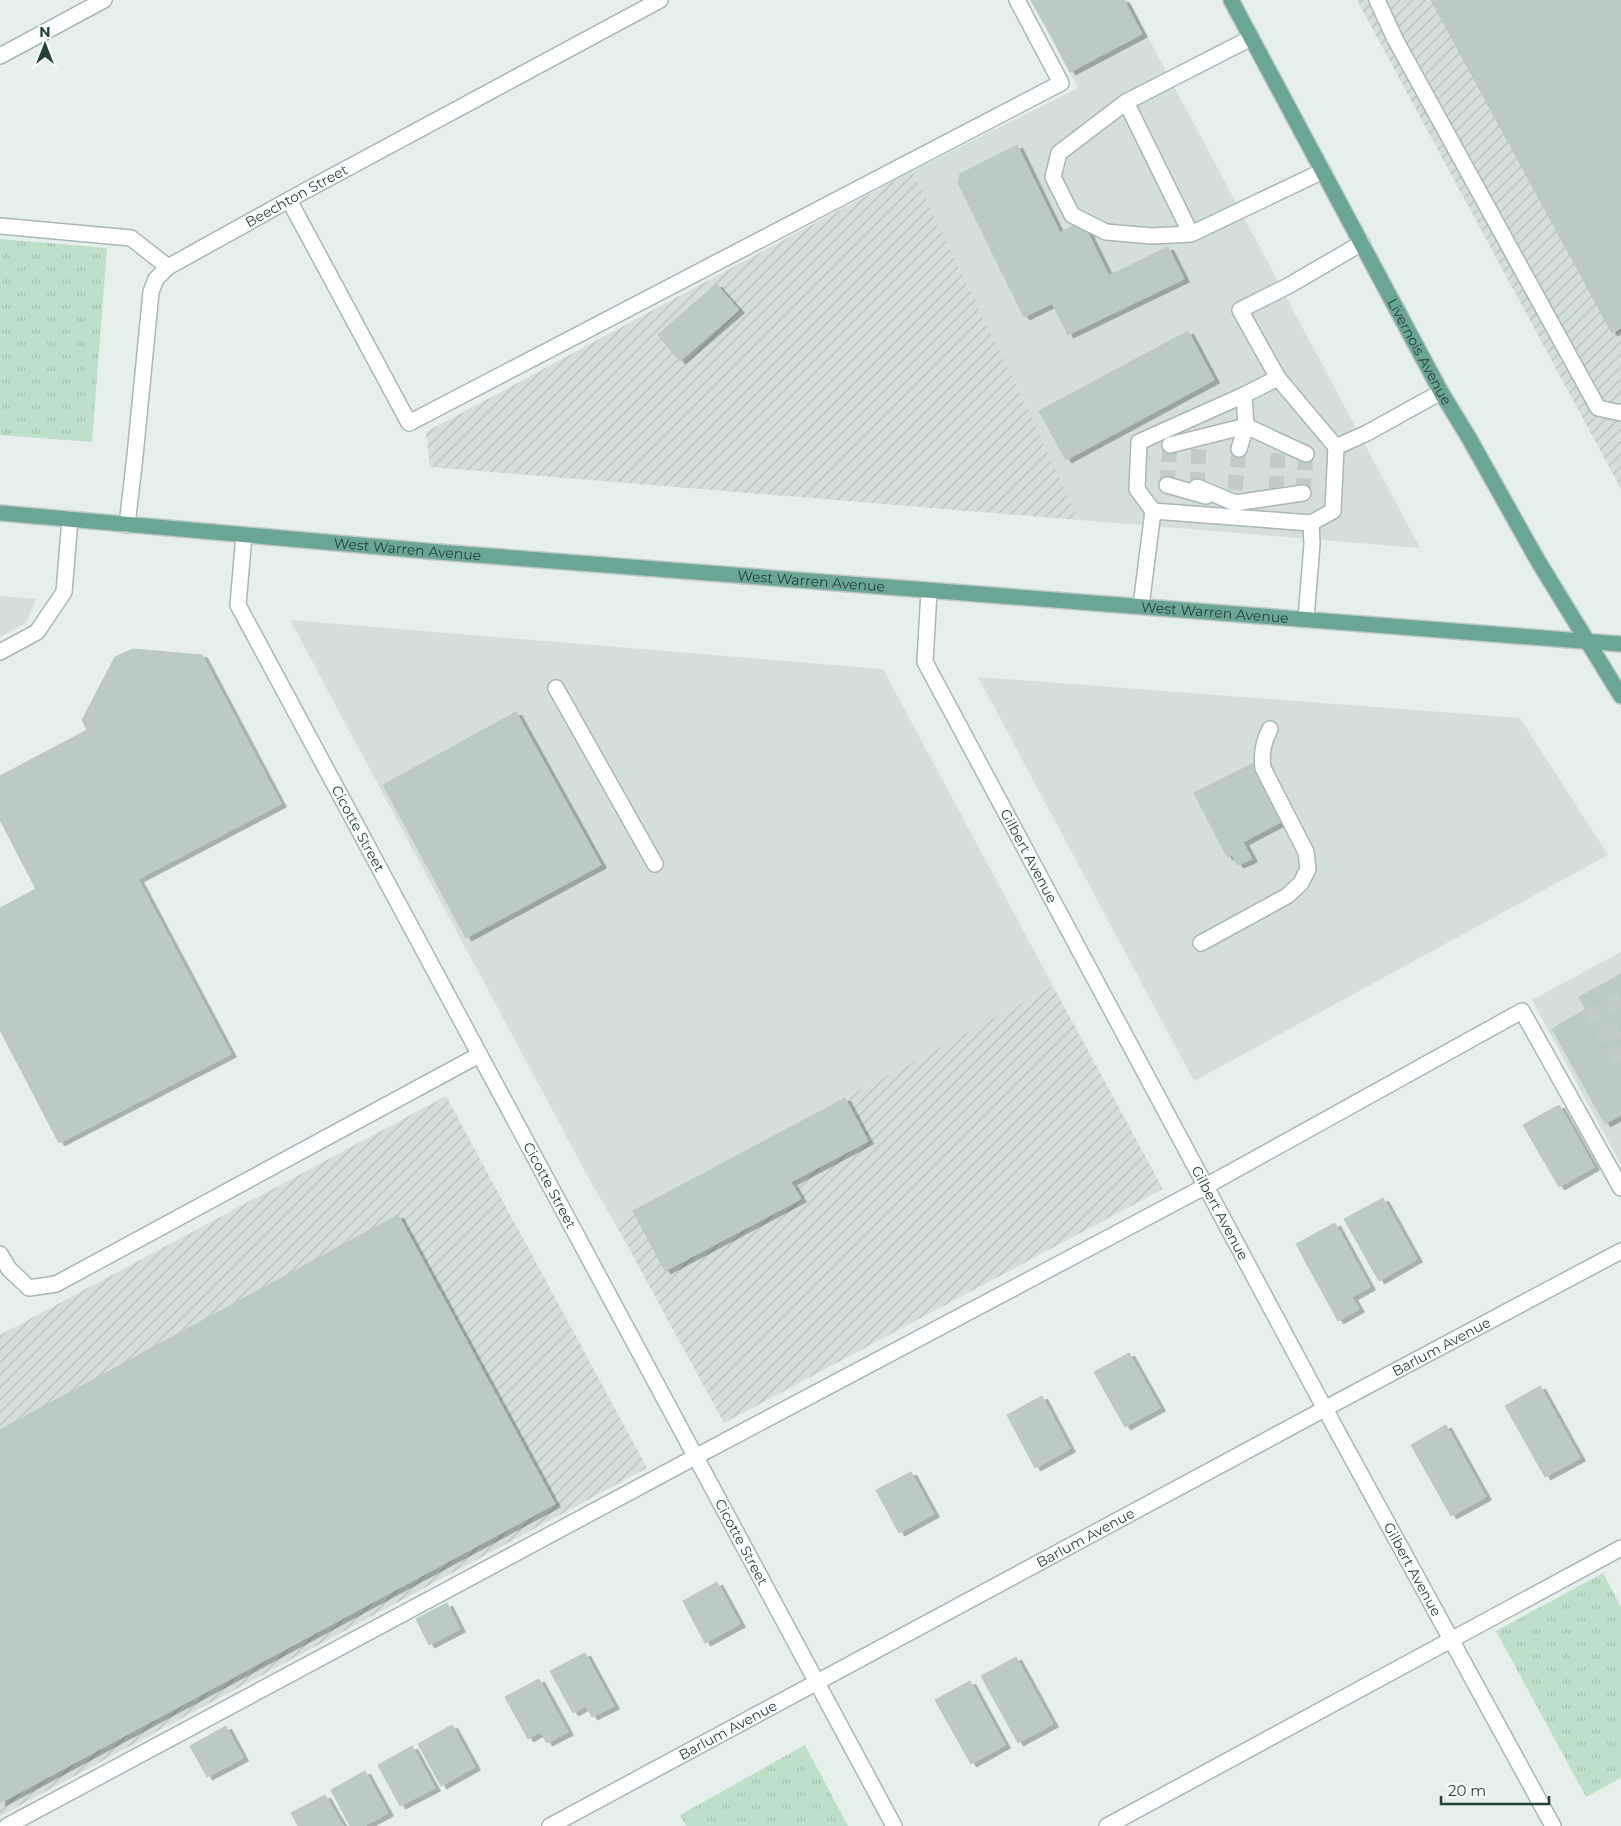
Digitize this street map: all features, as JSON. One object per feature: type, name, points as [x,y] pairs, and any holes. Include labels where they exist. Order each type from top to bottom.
[{"type":"main road","name":"Livernois Avenue","points":[[1231,0],[1441,392],[1538,561],[1621,696]]},
{"type":"main road","name":"West Warren Avenue","points":[[0,514],[929,591],[1621,644]]},
{"type":"street","points":[[0,56],[104,0]]},
{"type":"street","name":"Beechton Street","points":[[127,525],[151,292],[156,279],[168,267],[660,0]]},
{"type":"street","points":[[289,200],[409,423],[1061,83],[1017,0]]},
{"type":"street","points":[[1377,0],[1394,39],[1598,408],[1621,413]]},
{"type":"street","points":[[1251,38],[1126,102],[1059,153],[1053,176],[1072,215],[1106,232],[1152,236],[1191,234],[1323,170]]},
{"type":"street","points":[[1126,102],[1191,234]]},
{"type":"street","points":[[0,226],[131,238],[168,267]]},
{"type":"street","points":[[1167,485],[1311,523],[1333,510],[1336,447],[1278,378],[1240,310],[1288,286],[1362,243]]},
{"type":"street","points":[[1142,606],[1153,510],[1137,489],[1139,442],[1278,378]]},
{"type":"street","points":[[1336,447],[1367,433],[1441,392]]},
{"type":"street","points":[[1238,449],[1246,426],[1244,395]]},
{"type":"street","points":[[1199,447],[1246,426]]},
{"type":"street","points":[[1246,426],[1278,452]]},
{"type":"street","points":[[1170,445],[1246,426],[1306,454]]},
{"type":"street","points":[[1197,487],[1235,504],[1276,491]]},
{"type":"street","points":[[1153,510],[1235,504],[1303,493]]},
{"type":"street","points":[[0,652],[37,632],[64,592],[70,519]]},
{"type":"street","points":[[1306,619],[1312,544],[1311,523]]},
{"type":"street","name":"Cicotte Street","points":[[244,535],[238,605],[894,1826]]},
{"type":"street","name":"Gilbert Avenue","points":[[929,591],[925,662],[1325,1408],[1553,1826]]},
{"type":"street","points":[[556,688],[655,864]]},
{"type":"street","points":[[1201,943],[1287,896],[1301,883],[1308,869],[1306,852],[1263,768],[1264,740],[1270,729]]},
{"type":"street","points":[[8,1826],[695,1457],[1206,1186],[1522,1011],[1621,1188]]},
{"type":"street","points":[[0,1254],[8,1269],[29,1288],[56,1284],[479,1055]]},
{"type":"street","name":"Barlum Avenue","points":[[550,1826],[1325,1408],[1621,1251]]},
{"type":"street","points":[[1107,1826],[1621,1548]]},
{"type":"shaded area","points":[[1030,0],[1128,0],[1420,548],[1079,520],[1011,374],[912,171],[1078,88]]},
{"type":"shaded area","points":[[1357,0],[1621,0],[1621,489]]},
{"type":"shaded area","points":[[912,171],[1011,374],[1079,520],[430,467],[426,432]]},
{"type":"shaded area","points":[[0,596],[36,599],[26,623],[0,637]]},
{"type":"shaded area","points":[[290,620],[883,669],[1053,986],[615,1223],[593,1186]]},
{"type":"shaded area","points":[[978,677],[1520,718],[1608,855],[1194,1081]]},
{"type":"shaded area","points":[[1621,952],[1621,1165],[1532,1000]]},
{"type":"shaded area","points":[[1053,986],[1163,1189],[724,1423],[615,1223]]},
{"type":"shaded area","points":[[446,1096],[647,1468],[0,1816],[0,1335]]},
{"type":"green space","points":[[0,239],[107,248],[92,442],[0,435]]},
{"type":"green space","points":[[1603,1573],[1621,1607],[1621,1778],[1586,1797],[1496,1631]]},
{"type":"green space","points":[[805,1745],[848,1826],[686,1826],[680,1815]]},
{"type":"building","points":[[1031,0],[1104,0],[1048,30]]},
{"type":"building","points":[[1104,0],[1124,0],[1142,34],[1070,72],[1048,30]]},
{"type":"building","points":[[1431,0],[1621,0],[1621,328],[1612,333]]},
{"type":"building","points":[[1017,145],[1060,233],[1082,221],[1109,276],[1024,317],[958,183],[960,174]]},
{"type":"building","points":[[1168,247],[1184,279],[1068,335],[1052,303]]},
{"type":"building","points":[[716,284],[739,310],[680,361],[658,335]]},
{"type":"building","points":[[1188,331],[1214,380],[1066,460],[1039,411]]},
{"type":"building","points":[[133,649],[202,655],[281,804],[138,879],[231,1054],[59,1143],[0,1030],[0,908],[36,889],[0,820],[0,776],[87,730],[82,720],[115,657]]},
{"type":"building","points":[[516,712],[601,865],[466,938],[383,785]]},
{"type":"building","points":[[1254,763],[1283,821],[1243,842],[1252,859],[1238,865],[1232,855],[1227,857],[1194,793]]},
{"type":"building","points":[[1621,974],[1621,1073],[1579,997]]},
{"type":"building","points":[[1586,1009],[1621,1073],[1621,1115],[1605,1124],[1552,1029]]},
{"type":"building","points":[[845,1098],[868,1141],[791,1182],[801,1199],[665,1271],[633,1211]]},
{"type":"building","points":[[1559,1105],[1594,1167],[1559,1187],[1523,1125]]},
{"type":"building","points":[[1383,1198],[1417,1259],[1379,1281],[1344,1219]]},
{"type":"building","points":[[398,1215],[555,1504],[0,1803],[0,1430]]},
{"type":"building","points":[[1335,1223],[1370,1287],[1352,1297],[1359,1309],[1338,1321],[1296,1244]]},
{"type":"building","points":[[1129,1353],[1160,1408],[1125,1427],[1094,1372]]},
{"type":"building","points":[[1540,1386],[1580,1458],[1545,1477],[1505,1406]]},
{"type":"building","points":[[1042,1396],[1070,1449],[1035,1468],[1007,1415]]},
{"type":"building","points":[[1446,1425],[1486,1497],[1451,1516],[1411,1445]]},
{"type":"building","points":[[911,1472],[934,1514],[899,1533],[876,1490]]},
{"type":"building","points":[[717,1582],[740,1624],[705,1643],[683,1601]]},
{"type":"building","points":[[447,1603],[460,1629],[429,1645],[416,1619]]},
{"type":"building","points":[[585,1653],[614,1706],[592,1717],[586,1706],[573,1713],[550,1671]]},
{"type":"building","points":[[1016,1657],[1053,1724],[1018,1743],[981,1676]]},
{"type":"building","points":[[539,1679],[568,1732],[547,1743],[540,1732],[528,1739],[505,1697]]},
{"type":"building","points":[[970,1681],[1005,1745],[971,1764],[935,1700]]},
{"type":"building","points":[[452,1725],[475,1767],[441,1786],[418,1744]]},
{"type":"building","points":[[226,1726],[243,1758],[207,1777],[190,1746]]},
{"type":"building","points":[[412,1746],[435,1788],[400,1806],[378,1765]]},
{"type":"building","points":[[365,1771],[388,1813],[364,1826],[350,1826],[331,1790]]},
{"type":"building","points":[[325,1795],[343,1826],[298,1826],[291,1813]]},
{"type":"tunnel","points":[[1167,485],[1170,445]]},
{"type":"tunnel","points":[[1197,487],[1199,447]]},
{"type":"tunnel","points":[[1235,490],[1239,449]]},
{"type":"tunnel","points":[[1276,491],[1278,453]]},
{"type":"tunnel","points":[[1303,493],[1306,454]]},
{"type":"tunnel","points":[[1621,999],[1594,1014],[1621,1063]]},
{"type":"tunnel","points":[[1606,1036],[1621,1028]]}]
